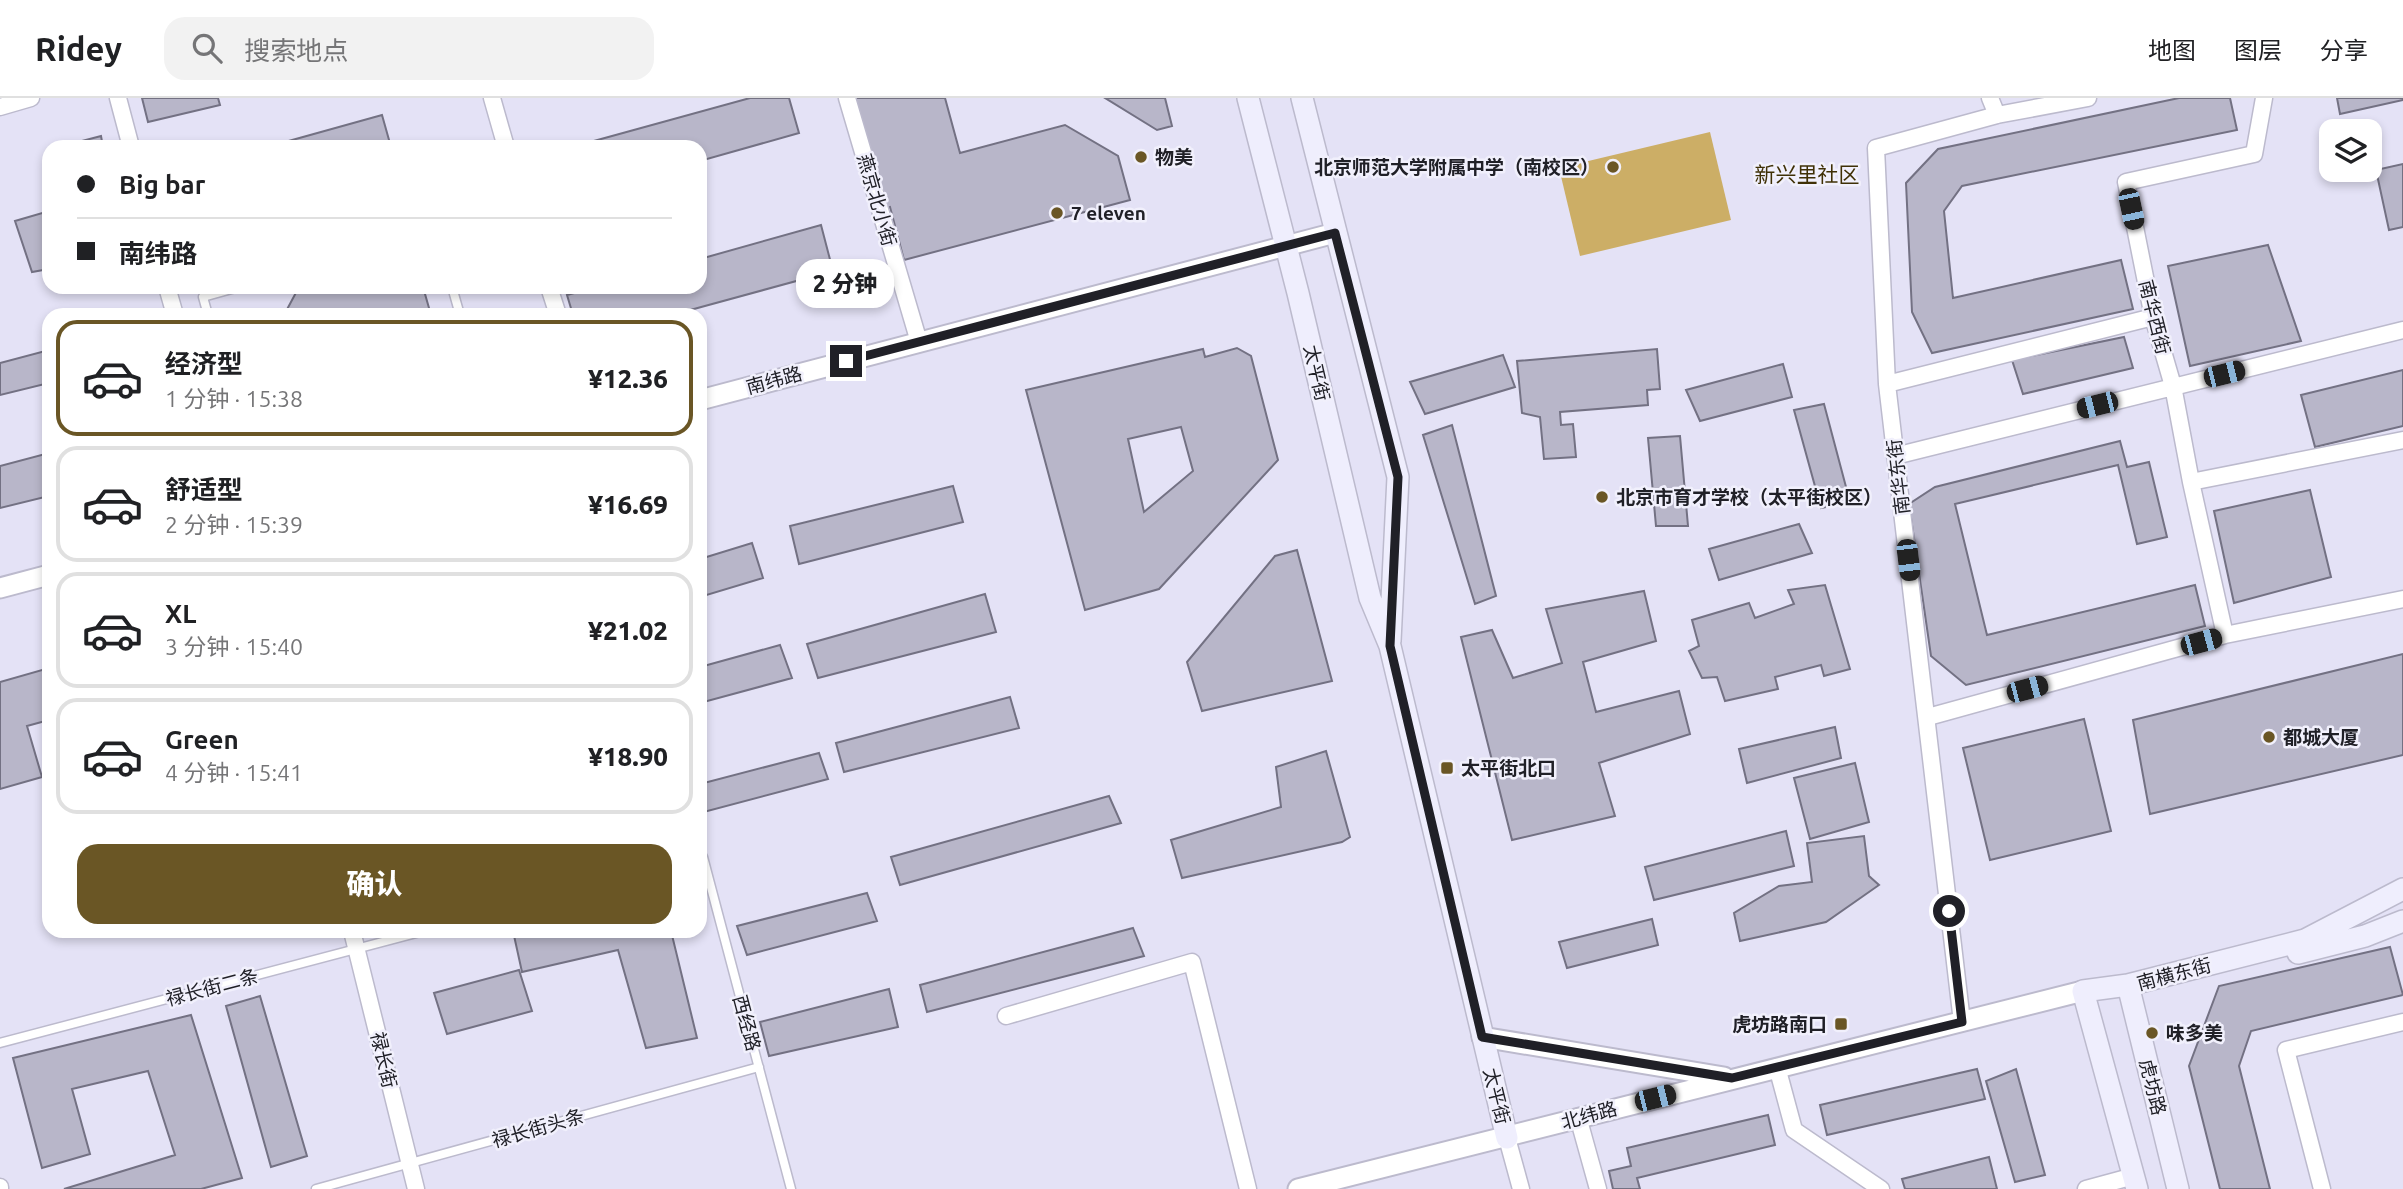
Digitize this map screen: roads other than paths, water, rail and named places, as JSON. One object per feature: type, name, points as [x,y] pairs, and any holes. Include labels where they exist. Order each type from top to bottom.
[{"type":"main road","name":"太平街","points":[[1248,98],[1370,598],[1390,646],[1507,1138]]},
{"type":"main road","name":"太平街","points":[[1302,98],[1398,477],[1390,646]]},
{"type":"main road","name":"南横东街","points":[[2128,985],[2305,940],[2403,888]]},
{"type":"main road","name":"南横东街","points":[[2128,985],[2142,992],[2365,936],[2403,921]]},
{"type":"main road","points":[[2128,985],[2083,991],[2136,1182]]},
{"type":"main road","name":"虎坊路","points":[[2128,985],[2178,1189]]},
{"type":"street","points":[[0,107],[31,98]]},
{"type":"street","points":[[118,98],[129,140]]},
{"type":"street","points":[[492,98],[504,140]]},
{"type":"street","name":"燕京北小街","points":[[847,98],[919,342]]},
{"type":"street","points":[[1990,98],[1997,115]]},
{"type":"street","name":"南华东街","points":[[1962,1022],[1887,384],[1876,148],[1997,115],[2088,98]]},
{"type":"street","name":"南华西街","points":[[2225,635],[2173,386],[2153,317],[2126,182],[2254,153],[2264,98]]},
{"type":"street","name":"南纬路","points":[[707,398],[1335,233]]},
{"type":"street","points":[[1887,384],[2153,317]]},
{"type":"street","points":[[1895,456],[2403,330]]},
{"type":"street","points":[[2191,482],[2403,440]]},
{"type":"street","points":[[0,588],[42,577]]},
{"type":"street","points":[[1927,716],[2225,635],[2403,599]]},
{"type":"street","name":"禄长街","points":[[354,938],[416,1189]]},
{"type":"street","points":[[1006,1016],[1192,962],[1248,1189]]},
{"type":"street","name":"北纬路","points":[[1298,1189],[2083,991]]},
{"type":"street","points":[[2322,1189],[2286,1050],[2403,1022]]},
{"type":"street","points":[[1482,1037],[1732,1078]]},
{"type":"street","points":[[1777,1067],[1794,1130],[1881,1189]]},
{"type":"street","points":[[1578,1117],[1598,1189]]},
{"type":"street","points":[[1507,1138],[1521,1189]]},
{"type":"street","points":[[2086,1189],[2136,1182]]},
{"type":"lane","points":[[206,308],[203,297],[214,294]]},
{"type":"lane","name":"西经路","points":[[707,876],[791,1189]]},
{"type":"lane","name":"禄长街二条","points":[[0,1043],[398,938]]},
{"type":"lane","name":"禄长街头条","points":[[316,1189],[759,1067]]},
{"type":"place","name":"物美","points":[[1141,157]]},
{"type":"place","name":"北京师范大学附属中学（南校区）","points":[[1613,167]]},
{"type":"place","name":"7 eleven","points":[[1057,213]]},
{"type":"place","name":"北京市育才学校（太平街校区）","points":[[1602,497]]},
{"type":"place","name":"都城大厦","points":[[2269,737]]},
{"type":"place","name":"太平街北口","points":[[1447,768]]},
{"type":"place","name":"虎坊路南口","points":[[1841,1024]]},
{"type":"place","name":"味多美","points":[[2152,1033]]},
{"type":"district","name":"新兴里社区","points":[[1807,175]]}]
